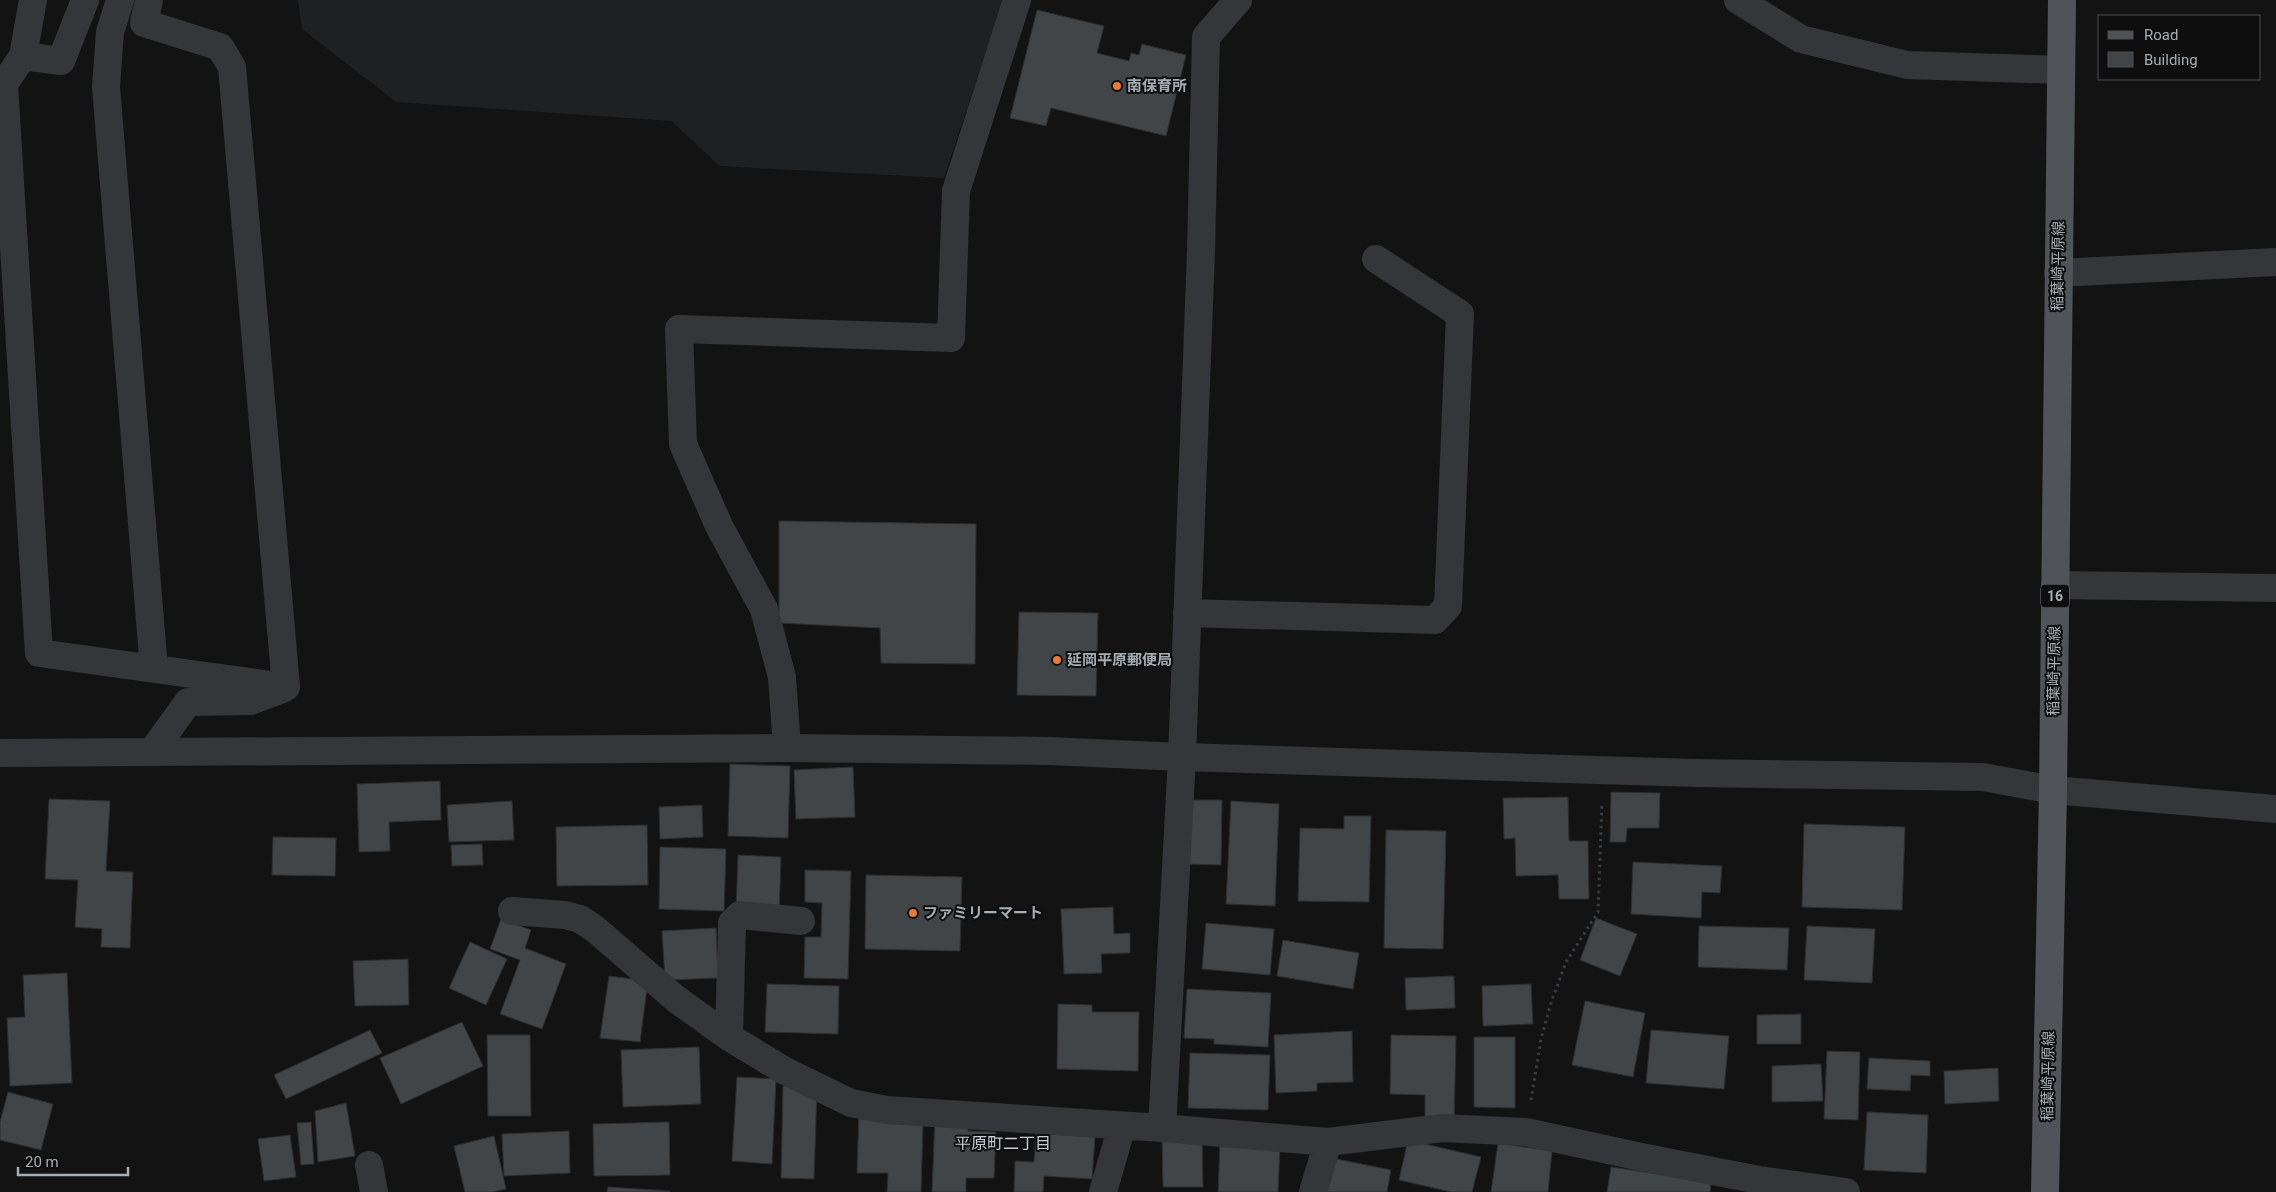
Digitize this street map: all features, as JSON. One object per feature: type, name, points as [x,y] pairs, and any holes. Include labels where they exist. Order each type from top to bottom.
[{"type":"main road","name":"稲葉崎平原線","points":[[2046,1192],[2053,790],[2062,0]]},
{"type":"street","points":[[33,0],[23,56],[4,84],[39,653],[286,687]]},
{"type":"street","points":[[23,56],[62,61],[85,0]]},
{"type":"street","points":[[120,0],[110,32],[106,87],[154,669]]},
{"type":"street","points":[[149,0],[144,23],[220,47],[232,67],[286,687]]},
{"type":"street","points":[[787,748],[782,677],[764,609],[720,526],[683,444],[678,329],[951,338],[956,191],[1017,0]]},
{"type":"street","points":[[1162,1128],[1182,757],[1201,270],[1206,37],[1238,0]]},
{"type":"street","points":[[1738,0],[1801,39],[1907,65],[2061,70]]},
{"type":"street","points":[[1187,613],[1435,620],[1448,606],[1460,314],[1376,259]]},
{"type":"street","points":[[2058,273],[2276,262]]},
{"type":"street","points":[[2055,586],[2276,588]]},
{"type":"street","points":[[152,752],[188,702],[251,701],[286,687]]},
{"type":"street","points":[[0,753],[787,748],[1050,751],[1603,770],[1983,777],[2053,790],[2276,809]]},
{"type":"street","points":[[512,911],[564,915],[580,919],[595,929],[676,999],[729,1037],[785,1071],[851,1103],[887,1110],[1162,1128],[1328,1142],[1442,1128],[1526,1132],[1759,1180],[1846,1192]]},
{"type":"street","points":[[729,1037],[732,923],[740,915],[801,921]]},
{"type":"street","points":[[1103,1192],[1122,1126]]},
{"type":"street","points":[[1313,1192],[1328,1142]]},
{"type":"street","points":[[369,1165],[374,1192]]},
{"type":"path","points":[[1526,1132],[1541,1039],[1550,1003],[1566,962],[1598,912],[1603,770]]},
{"type":"shaded area","points":[[298,0],[1003,0],[944,178],[719,166],[672,121],[396,102],[302,29]]},
{"type":"building","points":[[1037,10],[1104,26],[1097,53],[1129,61],[1131,53],[1139,55],[1142,44],[1186,55],[1166,136],[1051,108],[1046,126],[1010,118]]},
{"type":"building","points":[[779,521],[976,524],[975,664],[881,663],[880,628],[779,623]]},
{"type":"building","points":[[1019,612],[1098,613],[1096,696],[1017,695]]},
{"type":"building","points":[[730,764],[790,766],[788,838],[728,836]]},
{"type":"building","points":[[853,767],[855,817],[796,819],[794,770]]},
{"type":"building","points":[[440,781],[441,820],[389,822],[390,851],[359,852],[357,784]]},
{"type":"building","points":[[1611,792],[1660,793],[1659,828],[1627,828],[1626,842],[1610,842]]},
{"type":"building","points":[[1568,797],[1569,841],[1588,841],[1589,899],[1559,899],[1558,875],[1516,876],[1515,838],[1504,839],[1503,798]]},
{"type":"building","points":[[49,799],[110,801],[106,871],[133,872],[130,948],[101,947],[102,929],[75,927],[78,880],[45,879]]},
{"type":"building","points":[[1186,800],[1222,800],[1221,865],[1185,864]]},
{"type":"building","points":[[512,801],[514,840],[449,842],[447,805]]},
{"type":"building","points":[[1231,801],[1279,804],[1275,906],[1226,904]]},
{"type":"building","points":[[702,805],[703,837],[660,839],[659,807]]},
{"type":"building","points":[[1344,816],[1371,816],[1369,902],[1298,901],[1300,828],[1344,829]]},
{"type":"building","points":[[1804,824],[1905,827],[1902,910],[1802,907]]},
{"type":"building","points":[[647,825],[648,885],[557,886],[556,827]]},
{"type":"building","points":[[1386,830],[1446,831],[1443,949],[1384,948]]},
{"type":"building","points":[[273,837],[336,838],[335,876],[272,875]]},
{"type":"building","points":[[482,844],[483,865],[452,866],[451,845]]},
{"type":"building","points":[[660,847],[726,849],[724,911],[659,909]]},
{"type":"building","points":[[738,855],[781,857],[779,915],[736,913]]},
{"type":"building","points":[[1633,862],[1722,866],[1720,893],[1702,892],[1701,918],[1631,914]]},
{"type":"building","points":[[805,870],[851,871],[848,979],[804,978],[805,937],[821,937],[822,903],[805,902]]},
{"type":"building","name":"ファミリーマート","points":[[866,875],[962,877],[960,951],[865,949]]},
{"type":"building","points":[[1113,907],[1114,934],[1130,933],[1130,953],[1101,954],[1102,973],[1064,974],[1061,909]]},
{"type":"building","points":[[1596,918],[1637,934],[1620,976],[1580,960]]},
{"type":"building","points":[[501,919],[531,930],[525,948],[566,964],[542,1029],[500,1014],[520,960],[490,949]]},
{"type":"building","points":[[1206,923],[1274,929],[1270,975],[1202,969]]},
{"type":"building","points":[[1699,926],[1789,928],[1787,970],[1698,967]]},
{"type":"building","points":[[1807,926],[1875,929],[1872,983],[1804,980]]},
{"type":"building","points":[[716,928],[718,978],[665,980],[662,931]]},
{"type":"building","points":[[1283,940],[1359,953],[1353,989],[1277,976]]},
{"type":"building","points":[[470,942],[507,959],[486,1005],[449,988]]},
{"type":"building","points":[[408,959],[409,1005],[355,1006],[353,961]]},
{"type":"building","points":[[67,973],[72,1083],[10,1086],[7,1018],[25,1017],[23,975]]},
{"type":"building","points":[[609,976],[648,981],[640,1042],[600,1038]]},
{"type":"building","points":[[1454,976],[1455,1008],[1406,1010],[1405,978]]},
{"type":"building","points":[[767,984],[839,986],[838,1034],[765,1032]]},
{"type":"building","points":[[1531,984],[1533,1024],[1483,1026],[1482,986]]},
{"type":"building","points":[[1187,989],[1271,993],[1268,1047],[1214,1044],[1214,1039],[1184,1038]]},
{"type":"building","points":[[1585,1001],[1645,1013],[1633,1077],[1572,1065]]},
{"type":"building","points":[[1058,1004],[1092,1005],[1092,1012],[1139,1012],[1138,1071],[1057,1069]]},
{"type":"building","points":[[1801,1014],[1801,1044],[1757,1044],[1757,1015]]},
{"type":"building","points":[[462,1022],[483,1066],[401,1104],[380,1058]]},
{"type":"building","points":[[370,1030],[382,1053],[286,1099],[274,1075]]},
{"type":"building","points":[[1651,1030],[1729,1036],[1724,1089],[1646,1083]]},
{"type":"building","points":[[1352,1031],[1353,1082],[1317,1083],[1317,1091],[1276,1093],[1274,1035]]},
{"type":"building","points":[[487,1035],[530,1035],[531,1116],[488,1116]]},
{"type":"building","points":[[1391,1035],[1456,1036],[1454,1121],[1425,1121],[1425,1095],[1390,1094]]},
{"type":"building","points":[[1474,1037],[1515,1037],[1515,1108],[1474,1107]]},
{"type":"building","points":[[699,1047],[701,1104],[623,1107],[621,1050]]},
{"type":"building","points":[[1827,1051],[1860,1052],[1858,1120],[1824,1119]]},
{"type":"building","points":[[1190,1053],[1270,1055],[1268,1110],[1188,1108]]},
{"type":"building","points":[[1869,1058],[1930,1061],[1930,1076],[1911,1075],[1910,1091],[1867,1089]]},
{"type":"building","points":[[1821,1064],[1823,1101],[1772,1102],[1772,1066]]},
{"type":"building","points":[[1998,1068],[1999,1101],[1945,1104],[1944,1071]]},
{"type":"building","points":[[737,1077],[776,1079],[772,1164],[732,1161]]},
{"type":"building","points":[[783,1086],[817,1087],[814,1179],[781,1178]]},
{"type":"building","points":[[8,1092],[53,1104],[41,1150],[0,1140],[0,1122]]},
{"type":"building","points":[[346,1103],[355,1156],[318,1162],[315,1111]]},
{"type":"building","points":[[859,1111],[923,1124],[921,1192],[887,1192],[888,1173],[857,1173]]},
{"type":"building","points":[[1867,1112],[1928,1115],[1926,1173],[1864,1170]]},
{"type":"building","points":[[935,1116],[968,1118],[968,1131],[996,1132],[994,1178],[966,1178],[966,1192],[932,1192]]},
{"type":"building","points":[[311,1122],[314,1164],[301,1165],[297,1123]]},
{"type":"building","points":[[669,1122],[670,1175],[594,1176],[593,1124]]},
{"type":"building","points":[[569,1131],[570,1173],[504,1176],[502,1134]]},
{"type":"building","points":[[1202,1132],[1203,1187],[1163,1187],[1162,1133]]},
{"type":"building","points":[[1036,1133],[1095,1137],[1092,1179],[1044,1176],[1043,1192],[1014,1192],[1015,1161],[1034,1162]]},
{"type":"building","points":[[290,1135],[296,1177],[264,1181],[258,1139]]},
{"type":"building","points":[[494,1136],[506,1189],[492,1192],[465,1192],[454,1146]]},
{"type":"building","points":[[1408,1140],[1481,1157],[1472,1192],[1451,1192],[1399,1180]]},
{"type":"building","points":[[1220,1143],[1280,1145],[1278,1192],[1218,1192]]},
{"type":"building","points":[[1498,1143],[1552,1151],[1548,1192],[1491,1192]]},
{"type":"building","points":[[1332,1158],[1391,1170],[1387,1192],[1326,1192]]},
{"type":"building","points":[[1611,1167],[1711,1182],[1710,1192],[1607,1192]]},
{"type":"building","points":[[608,1187],[670,1191],[670,1192],[607,1192]]},
{"type":"place","name":"南保育所","points":[[1117,86]]},
{"type":"place","name":"延岡平原郵便局","points":[[1057,660]]},
{"type":"place","name":"ファミリーマート","points":[[913,913]]},
{"type":"district","name":"平原町二丁目","points":[[1003,1143]]}]
